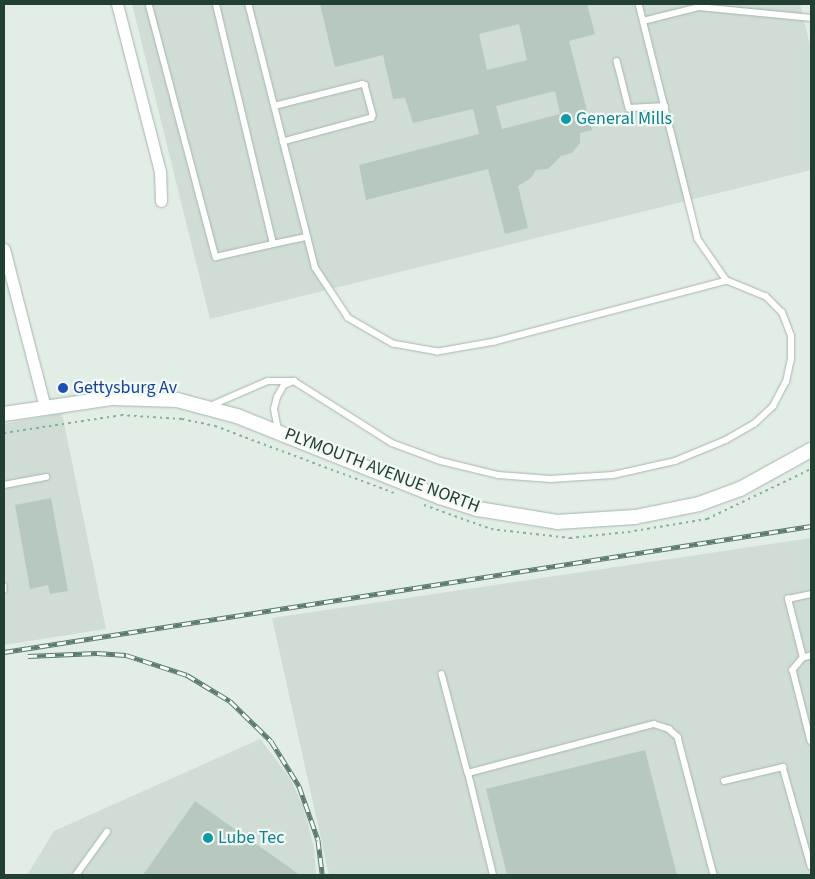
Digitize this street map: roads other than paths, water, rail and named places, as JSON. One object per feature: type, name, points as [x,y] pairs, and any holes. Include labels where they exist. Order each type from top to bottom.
[{"type":"street","points":[[117,4],[160,171],[161,201]]},
{"type":"street","points":[[4,249],[45,407]]},
{"type":"street","name":"PLYMOUTH AVENUE NORTH","points":[[4,414],[113,398],[178,400],[208,407],[278,432],[440,497],[478,509],[557,522],[635,517],[699,504],[740,489],[811,450]]},
{"type":"lane","points":[[149,4],[216,257],[307,237]]},
{"type":"lane","points":[[216,4],[274,244]]},
{"type":"lane","points":[[248,4],[315,268],[348,318],[393,344],[438,352],[495,342],[727,281]]},
{"type":"lane","points":[[208,407],[268,382],[294,381],[392,443],[441,461],[498,475],[550,479],[613,475],[657,465],[726,440],[754,424],[773,406],[786,382],[791,336],[782,313],[766,297],[727,281],[698,239],[639,4]]},
{"type":"lane","points":[[643,21],[699,7],[811,18]]},
{"type":"lane","points":[[617,61],[629,108],[664,106]]},
{"type":"lane","points":[[274,106],[362,84],[365,85],[373,115],[372,118],[283,142]]},
{"type":"lane","points":[[278,432],[274,408],[277,397],[284,385],[294,381]]},
{"type":"lane","points":[[4,485],[46,477]]},
{"type":"lane","points":[[803,658],[788,600],[811,594]]},
{"type":"lane","points":[[811,656],[803,658],[793,670],[811,741]]},
{"type":"lane","points":[[442,674],[493,875]]},
{"type":"lane","points":[[468,773],[654,724],[669,729],[678,737],[714,875]]},
{"type":"lane","points":[[724,781],[783,767],[811,866]]},
{"type":"lane","points":[[76,875],[107,832]]},
{"type":"railway","points":[[4,652],[811,526]]},
{"type":"railway","points":[[28,656],[97,653],[126,655],[187,675],[230,701],[271,741],[299,786],[318,840],[322,875]]},
{"type":"place","name":"General Mills","points":[[566,119]]},
{"type":"place","name":"Gettysburg Av","points":[[63,388]]},
{"type":"place","name":"Lube Tec","points":[[208,838]]}]
